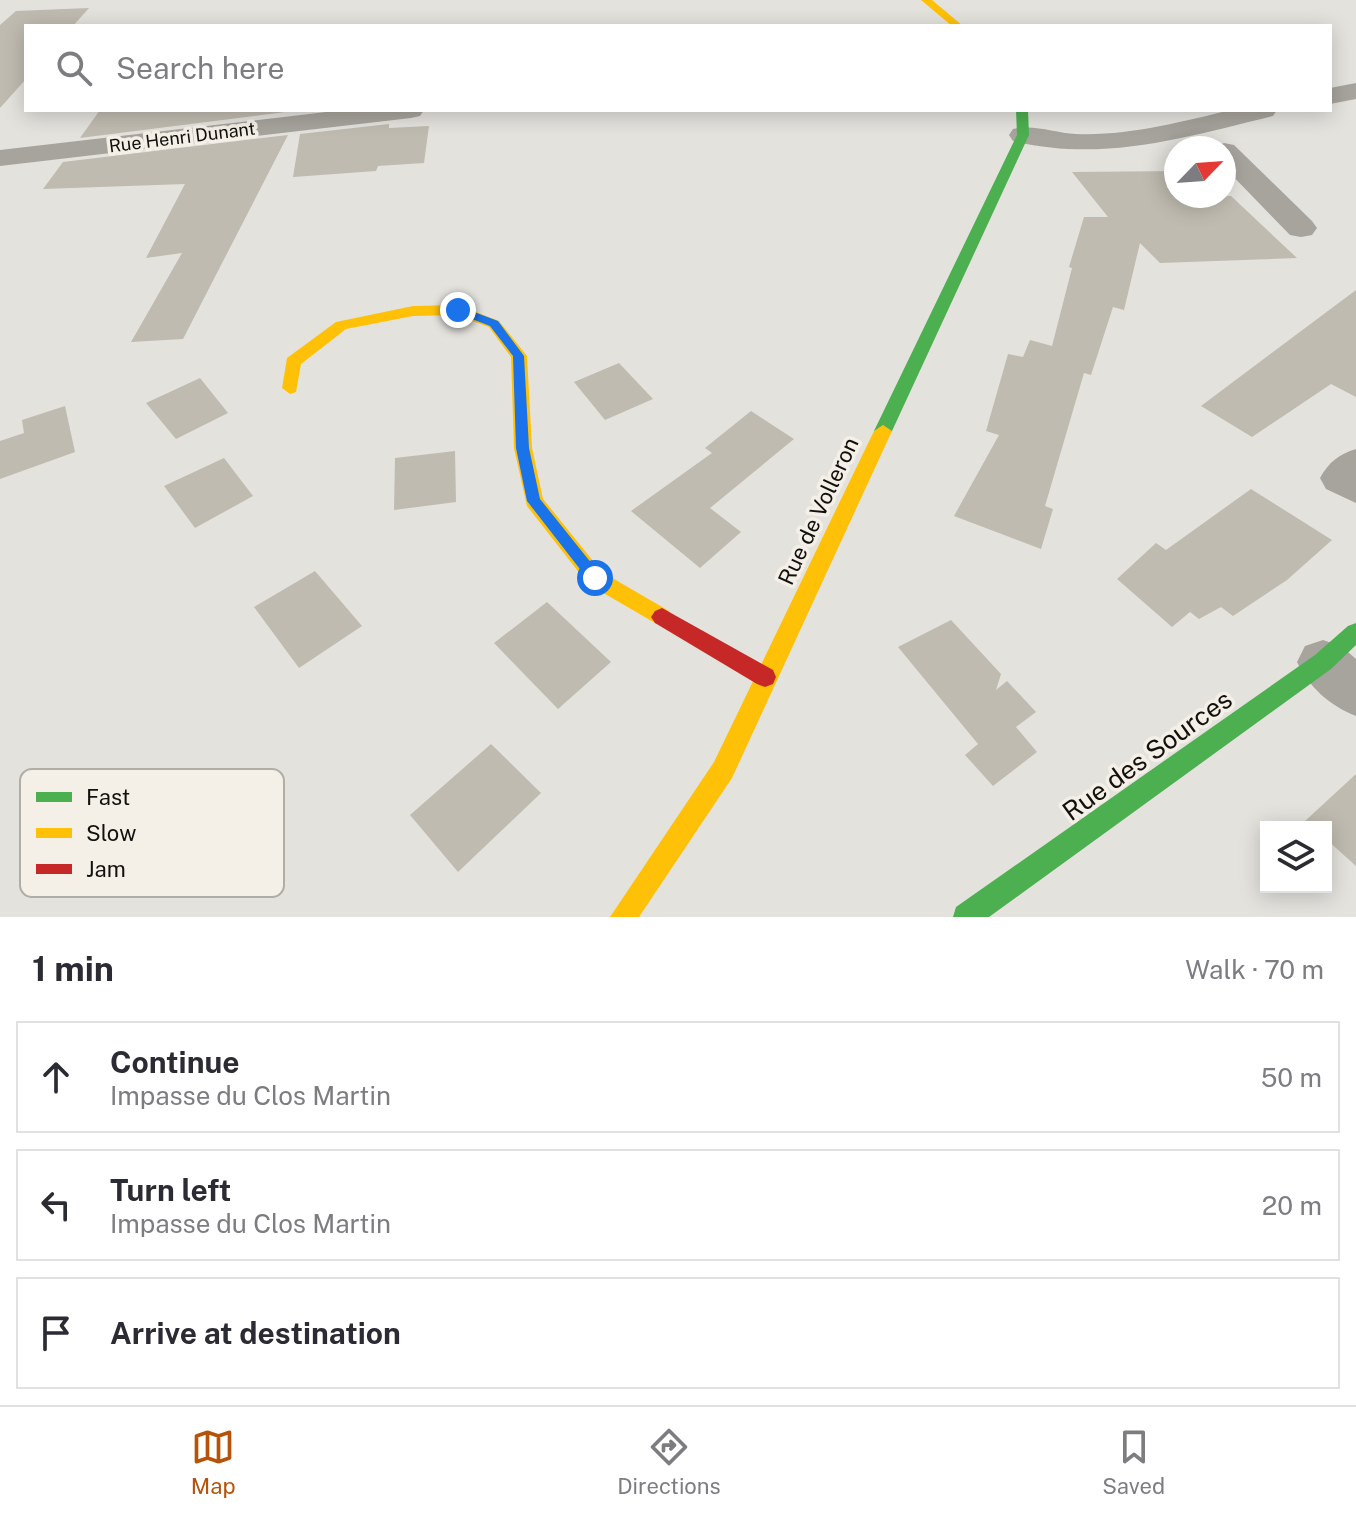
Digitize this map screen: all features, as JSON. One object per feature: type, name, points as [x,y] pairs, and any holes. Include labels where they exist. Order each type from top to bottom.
[{"type":"street","points":[[926,0],[956,24]]},
{"type":"street","points":[[1332,96],[1356,91]]},
{"type":"street","name":"Rue Henri Dunant","points":[[0,158],[394,112]]},
{"type":"street","points":[[1023,122],[1076,142],[1145,139],[1255,112]]},
{"type":"street","name":"Rue de Volleron","points":[[623,917],[723,770],[1023,122]]},
{"type":"street","points":[[1198,125],[1209,136]]},
{"type":"street","points":[[1236,164],[1301,228]]},
{"type":"street","points":[[290,388],[293,362],[341,325],[413,311],[458,310],[494,324],[519,356],[523,448],[534,501],[595,578],[765,677]]},
{"type":"street","points":[[1356,464],[1341,478],[1356,487]]},
{"type":"street","name":"Rue des Sources","points":[[966,917],[1345,662]]},
{"type":"building","points":[[89,8],[75,24],[24,24],[24,81],[0,108],[0,25],[16,11]]},
{"type":"building","points":[[99,112],[285,112],[80,138]]},
{"type":"building","points":[[389,124],[389,128],[429,126],[424,163],[378,166],[376,171],[293,177],[300,134]]},
{"type":"building","points":[[288,135],[183,339],[131,342],[182,253],[146,258],[185,184],[43,189],[63,162]]},
{"type":"building","points":[[1164,171],[1164,208],[1236,208],[1236,201],[1297,258],[1160,263],[1140,243],[1124,310],[1113,307],[1091,375],[1084,373],[1045,506],[1053,509],[1041,549],[954,516],[999,435],[986,431],[1008,354],[1023,357],[1030,340],[1052,346],[1072,268],[1069,267],[1084,217],[1108,217],[1072,172]]},
{"type":"building","points":[[1356,290],[1356,397],[1331,384],[1252,437],[1201,406]]},
{"type":"building","points":[[619,363],[653,399],[605,420],[574,382]]},
{"type":"building","points":[[200,378],[228,413],[176,439],[146,403]]},
{"type":"building","points":[[65,406],[75,452],[0,479],[0,441],[24,433],[22,420]]},
{"type":"building","points":[[751,411],[794,439],[710,508],[741,532],[700,568],[631,511],[712,453],[705,448]]},
{"type":"building","points":[[455,451],[456,502],[394,510],[395,458]]},
{"type":"building","points":[[224,458],[253,496],[195,528],[164,486]]},
{"type":"building","points":[[1251,489],[1332,540],[1287,580],[1233,616],[1221,607],[1199,619],[1190,612],[1172,627],[1117,579],[1156,543],[1166,550]]},
{"type":"building","points":[[315,571],[362,626],[299,668],[254,607]]},
{"type":"building","points":[[547,602],[611,662],[558,709],[494,643]]},
{"type":"building","points":[[951,620],[1001,674],[996,690],[1007,681],[1036,712],[1016,727],[1037,752],[993,786],[965,755],[978,744],[898,647]]},
{"type":"building","points":[[491,744],[541,793],[458,872],[410,815]]},
{"type":"building","points":[[1356,774],[1356,866],[1332,844],[1332,821],[1305,821]]},
{"type":"traffic: fast","points":[[883,431],[1023,135],[1022,112]]},
{"type":"traffic: fast","points":[[966,917],[1323,662],[1356,632]]},
{"type":"traffic: slow","points":[[926,0],[956,24]]},
{"type":"traffic: slow","points":[[290,388],[293,362],[341,325],[413,311],[458,310],[494,324],[519,356],[523,448],[534,501],[595,578],[662,617]]},
{"type":"traffic: slow","points":[[623,917],[723,770],[883,431]]},
{"type":"traffic: jam","points":[[662,617],[765,677]]},
{"type":"route","points":[[458,310],[494,324],[519,356],[523,448],[534,501],[595,578]]}]
